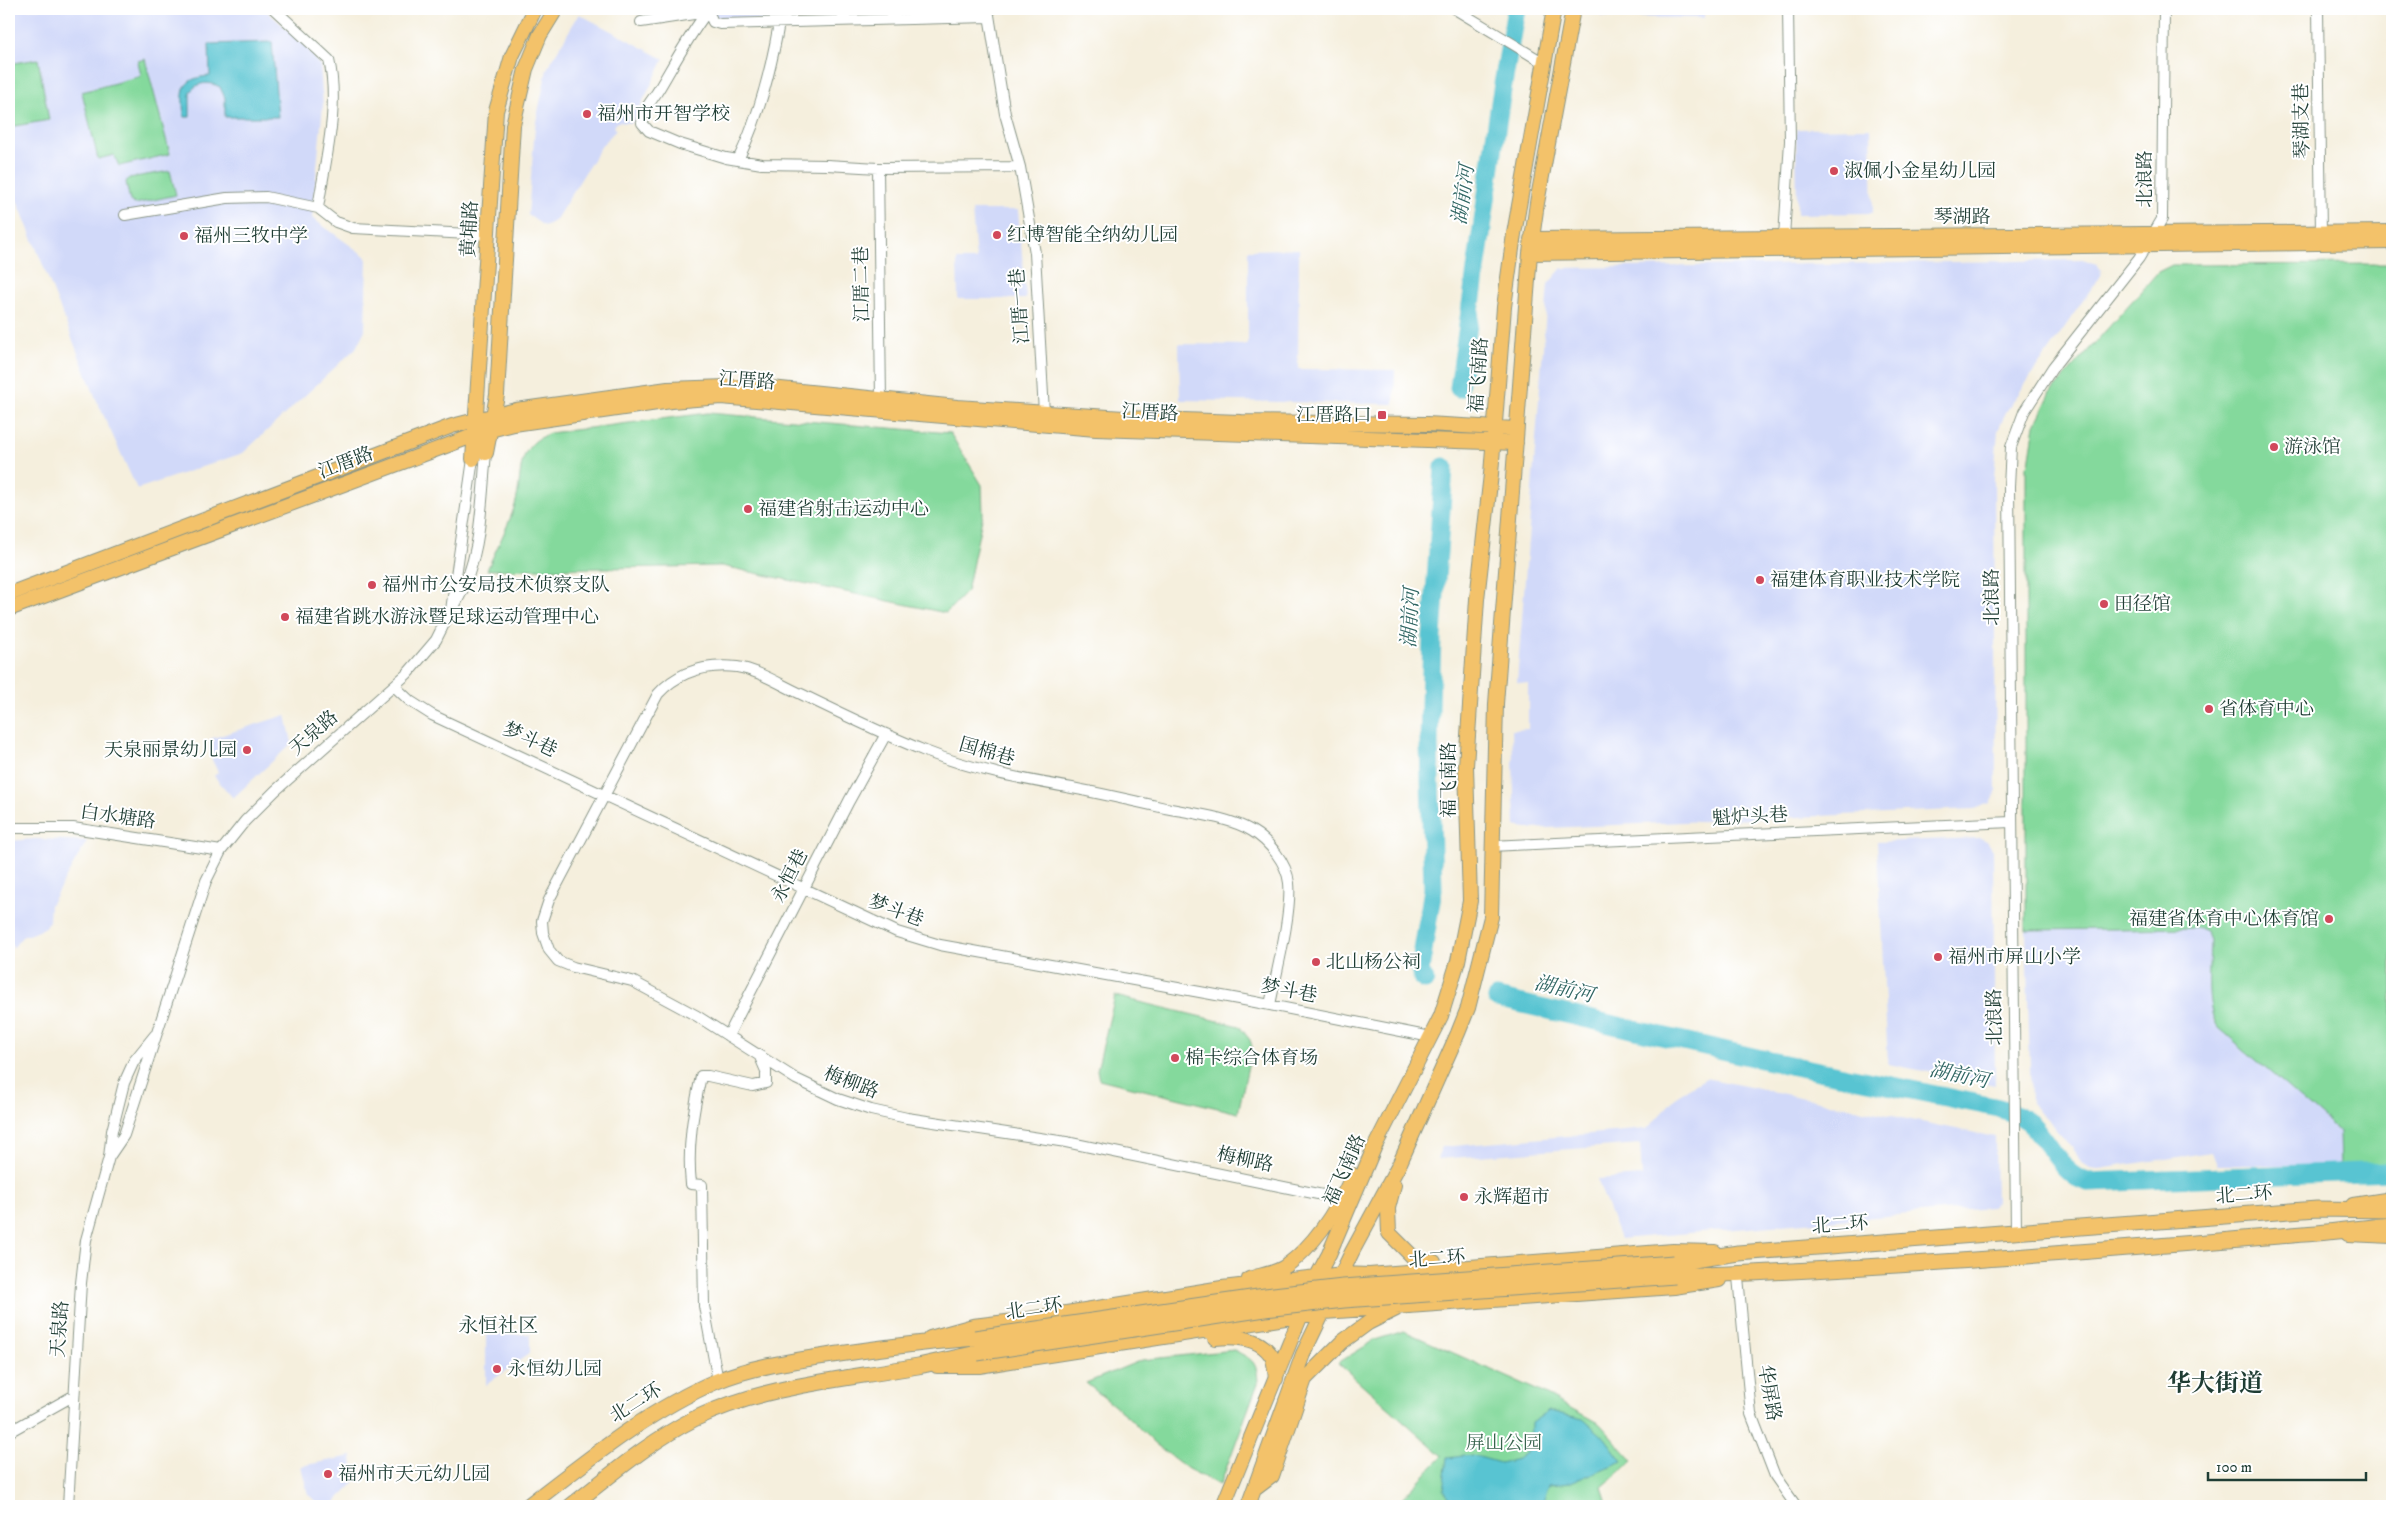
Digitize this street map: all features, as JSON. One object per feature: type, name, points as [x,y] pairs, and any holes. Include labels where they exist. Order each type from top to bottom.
[{"type":"highway","name":"北二环","points":[[1674,1269],[1738,1253],[2317,1209],[2386,1218]]},
{"type":"highway","name":"北二环","points":[[528,1506],[604,1447],[644,1419],[681,1398],[718,1381],[756,1368],[907,1344],[976,1345],[1344,1300],[1674,1269],[1760,1273],[2320,1233],[2386,1218]]},
{"type":"highway","name":"北二环","points":[[571,1506],[659,1441],[693,1420],[726,1405],[766,1392],[818,1381],[918,1366],[976,1345]]},
{"type":"main road","name":"黄埔路","points":[[473,459],[496,111],[512,56],[535,9]]},
{"type":"main road","name":"黄埔路","points":[[486,453],[494,414],[513,125],[526,69],[540,35],[556,9]]},
{"type":"main road","name":"福飞南路","points":[[1223,1506],[1317,1276],[1330,1254],[1374,1148],[1441,1016],[1458,961],[1470,901],[1466,766],[1478,598],[1507,280],[1554,9]]},
{"type":"main road","points":[[1248,1506],[1296,1371],[1352,1252],[1398,1164],[1468,1008],[1491,917],[1491,846],[1496,704],[1530,253],[1573,9]]},
{"type":"main road","name":"琴湖路","points":[[1532,239],[1784,237],[2152,239],[2392,232]]},
{"type":"main road","points":[[1530,253],[2152,239],[2392,242]]},
{"type":"main road","name":"江厝路","points":[[9,594],[452,426],[494,414],[692,387],[771,388],[881,400],[1044,413],[1241,422],[1427,424],[1493,435]]},
{"type":"main road","name":"江厝路","points":[[9,609],[475,434],[492,429],[671,401],[721,397],[1096,429],[1185,433],[1516,436]]},
{"type":"main road","points":[[1222,1288],[1285,1267],[1326,1224],[1342,1199],[1375,1126],[1430,1038]]},
{"type":"main road","points":[[1398,1164],[1388,1208],[1389,1233],[1418,1262],[1518,1264]]},
{"type":"main road","points":[[2317,1209],[2392,1199]]},
{"type":"main road","points":[[2320,1233],[2392,1236]]},
{"type":"main road","points":[[907,1344],[973,1326],[1024,1320],[1222,1288],[1343,1274],[1369,1275],[1673,1251],[1738,1253]]},
{"type":"main road","points":[[1456,1268],[1459,1302]]},
{"type":"main road","points":[[918,1366],[980,1366],[1324,1312],[1674,1287],[1760,1273]]},
{"type":"main road","points":[[1163,1298],[1170,1335]]},
{"type":"main road","points":[[1255,1489],[1272,1476],[1305,1379],[1342,1342],[1368,1323],[1402,1306]]},
{"type":"main road","points":[[1092,1348],[1103,1353],[1239,1336],[1261,1345],[1272,1356],[1276,1379]]},
{"type":"street","points":[[274,9],[329,60],[331,66],[331,114],[318,208]]},
{"type":"street","points":[[1455,9],[1544,63]]},
{"type":"street","points":[[1784,237],[1790,141],[1788,9]]},
{"type":"street","name":"北浪路","points":[[2016,1232],[2009,488],[2014,437],[2024,412],[2049,373],[2152,239],[2162,219],[2164,9]]},
{"type":"street","name":"琴湖支巷","points":[[2318,9],[2321,233]]},
{"type":"street","points":[[641,22],[707,10]]},
{"type":"street","points":[[707,10],[713,22],[720,24],[989,13]]},
{"type":"street","points":[[707,10],[678,53],[658,92],[644,110],[642,123],[649,131],[661,137],[738,160],[762,164],[878,168],[1020,167]]},
{"type":"street","name":"江厝一巷","points":[[989,13],[1005,114],[1020,167],[1035,253],[1044,413]]},
{"type":"street","points":[[738,160],[750,136],[765,87],[779,23]]},
{"type":"street","name":"江厝二巷","points":[[878,168],[881,400]]},
{"type":"street","points":[[125,215],[227,198],[266,197],[318,208],[336,222],[353,228],[489,234]]},
{"type":"street","points":[[451,610],[468,579],[474,556],[486,453]]},
{"type":"street","name":"天泉路","points":[[108,1157],[124,1135],[206,881],[221,851],[236,830],[265,800],[394,686],[432,645],[451,610],[473,459]]},
{"type":"street","name":"国棉巷","points":[[604,794],[658,694],[671,680],[692,671],[713,666],[738,667],[762,675],[886,734],[952,761],[1014,778],[1072,788],[1206,816],[1235,824],[1253,831],[1278,854],[1289,882],[1285,922],[1270,1005]]},
{"type":"street","name":"梦斗巷","points":[[394,686],[410,701],[425,711],[604,794],[879,926],[940,945],[1270,1005],[1430,1038]]},
{"type":"street","name":"永恒巷","points":[[728,1036],[802,889],[886,734]]},
{"type":"street","name":"梅柳路","points":[[604,794],[544,912],[542,921],[543,933],[549,950],[558,961],[572,967],[632,981],[813,1087],[838,1099],[871,1110],[907,1118],[1066,1142],[1342,1199]]},
{"type":"street","name":"魁炉头巷","points":[[1491,846],[2011,822]]},
{"type":"street","name":"白水塘路","points":[[9,828],[67,827],[221,851]]},
{"type":"street","name":"天泉路","points":[[68,1506],[73,1396],[83,1260],[89,1228],[128,1071],[159,1030]]},
{"type":"street","points":[[718,1381],[704,1306],[702,1185],[691,1184],[689,1165],[693,1113],[701,1076],[753,1086],[766,1083],[766,1071],[760,1057]]},
{"type":"street","name":"华屏路","points":[[1738,1277],[1751,1414],[1775,1476],[1796,1506]]},
{"type":"street","points":[[9,1432],[73,1396]]},
{"type":"shaded area","name":"福州三牧中学","points":[[9,9],[264,9],[305,45],[320,65],[323,105],[312,218],[365,256],[367,260],[365,330],[356,348],[243,453],[137,489],[97,401],[9,180]]},
{"type":"shaded area","points":[[710,9],[823,9],[824,19],[726,21],[716,19]]},
{"type":"shaded area","points":[[1603,9],[1704,9],[1704,18],[1601,17]]},
{"type":"shaded area","name":"福州市开智学校","points":[[579,14],[664,59],[632,123],[617,122],[613,127],[616,130],[602,145],[555,221],[544,226],[528,215],[535,127],[547,69]]},
{"type":"shaded area","name":"淑佩小金星幼儿园","points":[[1871,128],[1873,213],[1797,214],[1796,129]]},
{"type":"shaded area","name":"红博智能全纳幼儿园","points":[[972,210],[1018,210],[1026,299],[958,299],[957,260],[976,260]]},
{"type":"shaded area","points":[[1299,249],[1298,369],[1395,370],[1394,404],[1180,400],[1179,344],[1248,345],[1248,250]]},
{"type":"shaded area","name":"福建体育职业技术学院","points":[[2083,260],[2097,264],[2101,270],[2100,276],[2006,412],[1998,431],[1994,477],[1996,793],[1990,803],[1974,809],[1527,829],[1515,826],[1512,730],[1528,729],[1528,684],[1517,682],[1548,284],[1562,268]]},
{"type":"shaded area","name":"天泉丽景幼儿园","points":[[286,715],[292,743],[233,798],[214,776],[218,772],[211,758],[210,739]]},
{"type":"shaded area","name":"福州市屏山小学","points":[[1980,838],[1987,841],[1993,850],[1995,1085],[1888,1064],[1877,842]]},
{"type":"shaded area","points":[[36,839],[87,841],[50,905],[49,921],[45,927],[22,937],[13,948],[9,940],[9,841]]},
{"type":"shaded area","points":[[2199,928],[2206,931],[2210,940],[2210,1003],[2214,1021],[2218,1027],[2339,1132],[2340,1165],[2217,1165],[2212,1152],[2098,1169],[2090,1168],[2084,1164],[2054,1126],[2031,1103],[2026,930]]},
{"type":"shaded area","points":[[1706,1078],[1995,1137],[1996,1203],[1990,1207],[1620,1239],[1597,1179],[1642,1176],[1640,1144],[1437,1159],[1442,1147],[1647,1129],[1679,1094]]},
{"type":"shaded area","name":"永恒幼儿园","points":[[530,1334],[530,1353],[486,1385],[486,1335]]},
{"type":"shaded area","name":"福州市天元幼儿园","points":[[352,1456],[354,1483],[331,1506],[320,1506],[308,1494],[301,1466]]},
{"type":"green space","points":[[38,59],[49,120],[9,127],[9,64]]},
{"type":"green space","points":[[145,59],[170,154],[119,166],[114,155],[98,159],[82,92],[141,76],[138,61]]},
{"type":"green space","points":[[170,171],[176,195],[135,204],[130,201],[126,182],[129,178]]},
{"type":"green space","name":"省体育中心","points":[[2392,264],[2392,1164],[2340,1165],[2339,1132],[2218,1027],[2209,997],[2210,940],[2206,931],[2199,928],[2026,930],[2026,466],[2029,463],[2035,425],[2051,392],[2158,272],[2172,265]]},
{"type":"green space","name":"福建省射击运动中心","points":[[708,413],[950,433],[982,485],[983,514],[967,591],[946,613],[722,566],[487,570],[515,505],[525,454],[538,439],[550,433]]},
{"type":"green space","name":"棉卡综合体育场","points":[[1115,996],[1239,1026],[1250,1040],[1252,1047],[1238,1113],[1099,1079],[1097,1070]]},
{"type":"green space","name":"屏山公园","points":[[1404,1331],[1541,1392],[1600,1424],[1633,1461],[1602,1487],[1608,1506],[1394,1506],[1443,1456],[1338,1363],[1375,1340]]},
{"type":"green space","points":[[1234,1350],[1253,1362],[1258,1383],[1220,1485],[1188,1469],[1154,1443],[1127,1416],[1086,1383],[1142,1360]]},
{"type":"water","points":[[272,42],[278,117],[225,117],[225,98],[220,87],[207,83],[196,86],[190,92],[190,117],[184,117],[183,94],[188,83],[200,77],[210,76],[209,44]]},
{"type":"water","points":[[1549,1411],[1583,1419],[1605,1438],[1622,1461],[1570,1483],[1549,1485],[1541,1506],[1456,1506],[1443,1490],[1447,1458],[1472,1455],[1500,1463],[1518,1459],[1530,1450],[1531,1423]]},
{"type":"waterway","name":"湖前河","points":[[1459,388],[1501,96],[1516,9]]},
{"type":"waterway","name":"湖前河","points":[[1425,980],[1420,969],[1433,889],[1429,743],[1432,636],[1444,467]]},
{"type":"waterway","name":"湖前河","points":[[1497,998],[1770,1061],[1999,1108],[2017,1115],[2033,1126],[2063,1165],[2078,1178],[2087,1182],[2392,1171]]},
{"type":"place","name":"福州市开智学校","points":[[587,114]]},
{"type":"place","name":"淑佩小金星幼儿园","points":[[1834,171]]},
{"type":"place","name":"红博智能全纳幼儿园","points":[[997,235]]},
{"type":"place","name":"福州三牧中学","points":[[184,236]]},
{"type":"place","name":"江厝路口","points":[[1382,415]]},
{"type":"place","name":"游泳馆","points":[[2274,447]]},
{"type":"place","name":"福建省射击运动中心","points":[[748,509]]},
{"type":"place","name":"福建体育职业技术学院","points":[[1760,580]]},
{"type":"place","name":"福州市公安局技术侦察支队","points":[[372,585]]},
{"type":"place","name":"田径馆","points":[[2104,604]]},
{"type":"place","name":"福建省跳水游泳暨足球运动管理中心","points":[[285,617]]},
{"type":"place","name":"省体育中心","points":[[2209,709]]},
{"type":"place","name":"天泉丽景幼儿园","points":[[247,750]]},
{"type":"place","name":"福建省体育中心体育馆","points":[[2329,919]]},
{"type":"place","name":"福州市屏山小学","points":[[1938,957]]},
{"type":"place","name":"北山杨公祠","points":[[1316,962]]},
{"type":"place","name":"棉卡综合体育场","points":[[1175,1058]]},
{"type":"place","name":"永辉超市","points":[[1464,1197]]},
{"type":"place","name":"永恒幼儿园","points":[[497,1369]]},
{"type":"place","name":"福州市天元幼儿园","points":[[328,1474]]},
{"type":"district","name":"永恒社区","points":[[498,1326]]},
{"type":"district","name":"华大街道","points":[[2215,1384]]}]
